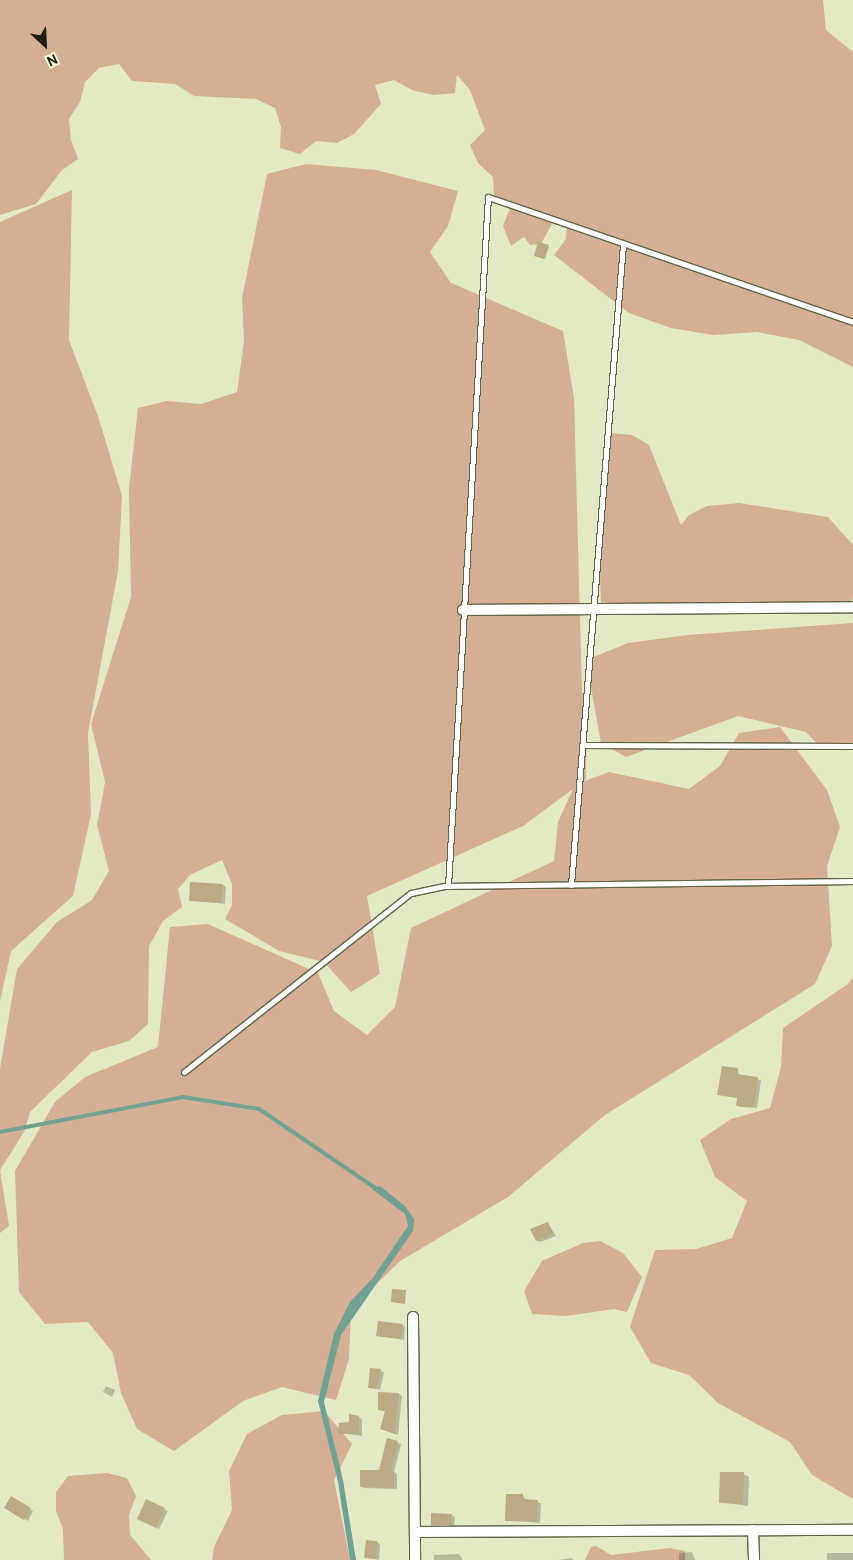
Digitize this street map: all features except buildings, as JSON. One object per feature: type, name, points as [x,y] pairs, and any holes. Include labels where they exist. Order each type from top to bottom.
[{"type":"street","points":[[463,610],[853,607]]},
{"type":"street","points":[[413,1317],[415,1560]]},
{"type":"street","points":[[753,1530],[754,1560]]},
{"type":"street","points":[[416,1532],[853,1530]]},
{"type":"lane","points":[[448,886],[488,197],[853,322]]},
{"type":"lane","points":[[571,885],[623,244]]},
{"type":"lane","points":[[582,745],[853,746]]},
{"type":"lane","points":[[184,1072],[398,900],[411,893],[448,886],[853,881]]},
{"type":"shaded area","points":[[0,0],[823,0],[826,30],[853,52],[853,367],[799,340],[757,332],[713,335],[671,328],[629,313],[554,255],[566,239],[567,224],[553,222],[541,244],[530,245],[524,237],[511,246],[503,226],[510,208],[494,197],[493,177],[478,163],[470,145],[485,130],[470,90],[457,75],[455,93],[433,95],[412,90],[394,80],[375,85],[381,104],[354,134],[337,143],[316,141],[300,154],[280,148],[281,127],[275,108],[256,99],[194,96],[175,84],[132,81],[119,64],[99,68],[85,82],[80,102],[69,119],[71,140],[78,159],[62,170],[36,204],[0,215]]},
{"type":"shaded area","points":[[306,164],[376,170],[458,191],[448,226],[430,252],[451,283],[563,331],[574,398],[582,691],[587,715],[586,779],[579,783],[609,772],[689,789],[720,766],[739,733],[780,727],[827,790],[840,827],[827,866],[832,946],[815,984],[605,1115],[508,1197],[400,1261],[351,1309],[349,1359],[336,1400],[282,1387],[243,1401],[174,1451],[137,1429],[121,1393],[113,1353],[88,1322],[45,1324],[19,1292],[15,1171],[55,1102],[85,1077],[158,1047],[170,927],[208,924],[318,973],[334,1011],[367,1035],[395,1007],[411,928],[554,861],[558,822],[573,789],[523,826],[367,896],[380,974],[351,992],[324,962],[279,951],[225,919],[232,905],[232,884],[222,860],[190,875],[178,889],[182,907],[163,921],[149,946],[148,1024],[129,1041],[92,1052],[30,1112],[24,1132],[0,1170],[0,1069],[17,969],[57,922],[92,900],[109,871],[97,825],[105,782],[91,724],[131,597],[129,489],[138,408],[167,401],[201,404],[237,392],[244,341],[242,298],[267,174]]},
{"type":"shaded area","points":[[72,190],[69,340],[99,419],[122,496],[118,571],[88,733],[91,814],[73,896],[11,951],[0,1001],[0,222]]},
{"type":"shaded area","points":[[609,433],[632,435],[649,445],[681,525],[689,515],[707,506],[739,503],[828,517],[853,545],[853,596],[849,606],[601,606],[599,543]]},
{"type":"shaded area","points":[[853,623],[853,748],[821,748],[806,732],[738,716],[626,757],[601,743],[586,660],[628,643],[687,635]]},
{"type":"shaded area","points":[[853,977],[853,1499],[812,1475],[790,1442],[718,1403],[689,1375],[651,1363],[630,1327],[655,1250],[696,1249],[732,1238],[747,1201],[715,1177],[700,1140],[731,1119],[770,1108],[781,1067],[783,1028],[848,984]]},
{"type":"shaded area","points":[[0,1170],[9,1226],[0,1233]]},
{"type":"shaded area","points":[[600,1241],[623,1253],[642,1277],[627,1312],[614,1309],[566,1316],[532,1314],[524,1291],[542,1261],[583,1243]]},
{"type":"shaded area","points":[[324,1411],[352,1444],[334,1480],[350,1560],[212,1560],[214,1547],[232,1510],[229,1471],[247,1434],[282,1415]]},
{"type":"shaded area","points":[[107,1473],[127,1478],[136,1496],[129,1515],[130,1535],[151,1560],[64,1560],[63,1529],[56,1511],[56,1492],[68,1476]]},
{"type":"shaded area","points":[[596,1546],[611,1555],[670,1548],[685,1551],[685,1560],[585,1560],[591,1547]]},
{"type":"water","points":[[380,1186],[405,1206],[414,1219],[413,1231],[341,1335],[324,1402],[343,1480],[356,1560],[350,1560],[338,1482],[318,1401],[334,1334],[350,1302],[372,1279],[408,1226],[405,1214],[372,1189]]},
{"type":"waterway","points":[[0,1132],[183,1097],[259,1109],[378,1190]]}]
